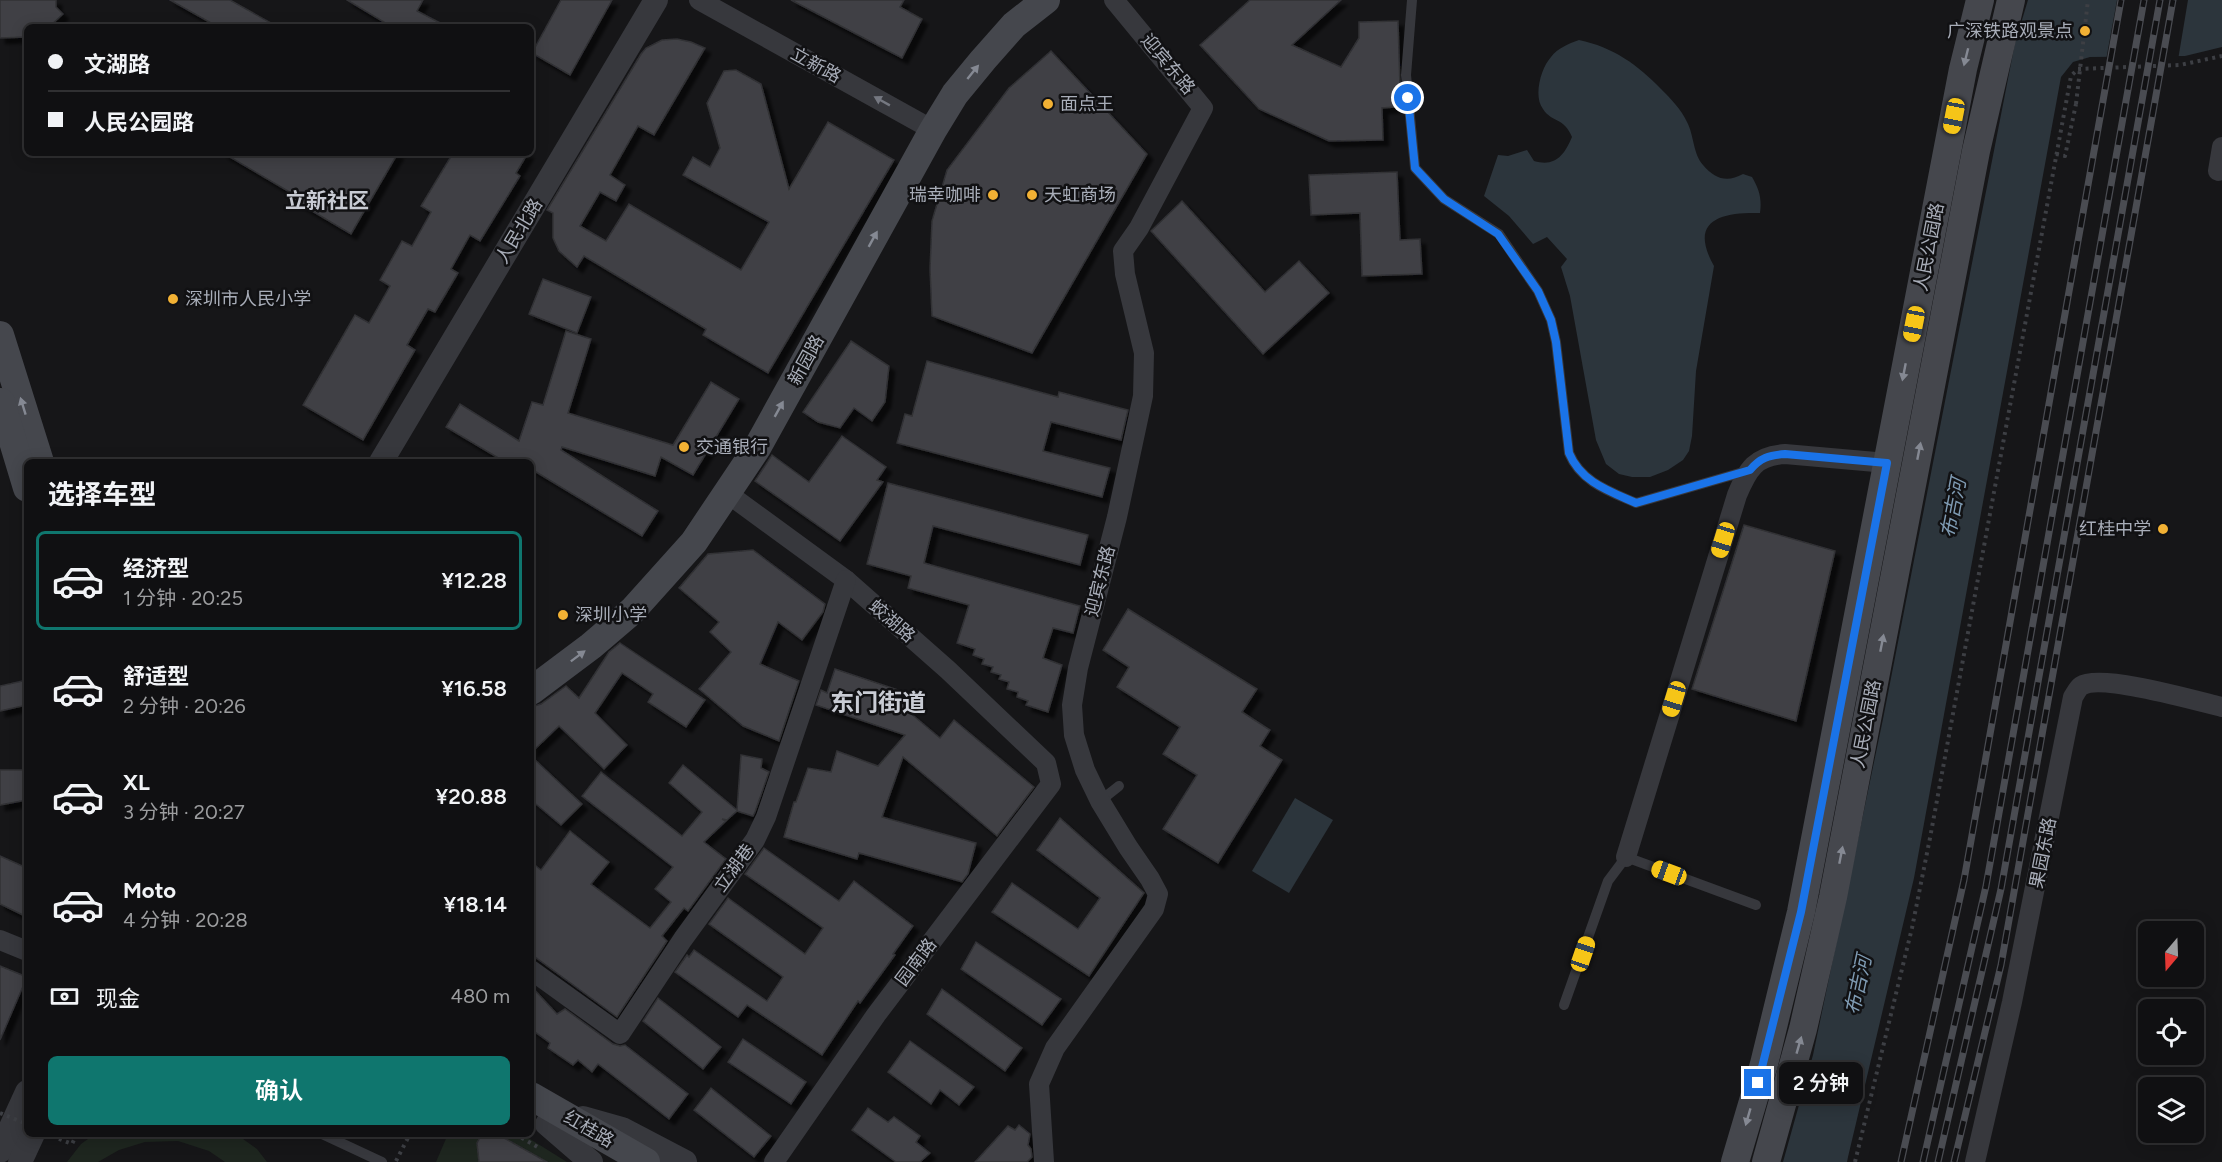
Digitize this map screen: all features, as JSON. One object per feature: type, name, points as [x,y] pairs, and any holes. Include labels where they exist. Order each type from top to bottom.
[{"type":"main road","name":"新园路","points":[[534,689],[591,646],[632,611],[694,542],[757,448],[955,94],[1014,25],[1046,0]]},
{"type":"main road","name":"人民公园路","points":[[1735,1162],[1764,1064],[1801,912],[1963,69],[1980,0]]},
{"type":"main road","name":"人民公园路","points":[[1766,1162],[1803,1029],[1831,907],[1976,151],[2011,0]]},
{"type":"main road","points":[[0,334],[39,459]]},
{"type":"main road","points":[[0,400],[24,478]]},
{"type":"main road","name":"红桂路","points":[[541,1111],[616,1162]]},
{"type":"main road","name":"红桂路","points":[[541,1111],[646,1162]]},
{"type":"street","name":"人民北路","points":[[383,459],[656,0]]},
{"type":"street","name":"立新路","points":[[699,0],[933,130]]},
{"type":"street","name":"迎宾东路","points":[[1044,1162],[1040,1084],[1048,1061],[1054,1048],[1154,909],[1158,894],[1100,801],[1085,770],[1074,735],[1072,705],[1078,668],[1117,517],[1143,396],[1144,353],[1125,274],[1123,251],[1138,228],[1203,108],[1114,0]]},
{"type":"street","points":[[2218,171],[2222,147]]},
{"type":"street","points":[[1626,857],[1737,495],[1750,470],[1758,460],[1771,455],[1785,454],[1887,463]]},
{"type":"street","name":"蛟湖路","points":[[727,493],[846,580],[948,670],[1046,763]]},
{"type":"street","name":"立湖巷","points":[[534,971],[620,1034],[683,939],[755,840],[766,817],[846,580]]},
{"type":"street","name":"果园东路","points":[[1975,1162],[2013,1002],[2073,697],[2080,686],[2088,683],[2109,682],[2222,707]]},
{"type":"street","name":"园南路","points":[[774,1162],[876,1015],[1051,784],[1046,763]]},
{"type":"street","points":[[0,940],[24,950]]},
{"type":"street","points":[[0,1151],[24,1099]]},
{"type":"street","points":[[541,1111],[591,1162]]},
{"type":"street","points":[[541,1111],[622,1129],[685,1162]]},
{"type":"street","points":[[20,1162],[32,1137]]},
{"type":"lane","points":[[1412,0],[1406,75],[1415,168],[1444,199],[1498,234],[1538,291],[1551,320],[1556,342],[1569,453],[1574,466],[1597,485],[1636,503],[1750,470]]},
{"type":"lane","points":[[1100,801],[1119,786]]},
{"type":"lane","points":[[1564,1005],[1608,881],[1626,857],[1756,905]]},
{"type":"lane","points":[[328,1137],[375,1161]]},
{"type":"path","points":[[2056,154],[2065,156],[2076,104],[2088,0]]},
{"type":"path","points":[[1855,1162],[1912,928],[2071,76],[2078,69],[2180,65],[2222,56]]},
{"type":"path","points":[[0,1113],[24,1123]]},
{"type":"path","points":[[56,1137],[72,1144],[76,1137]]},
{"type":"path","points":[[396,1162],[408,1137]]},
{"type":"shaded area","points":[[91,1137],[240,1137],[257,1149],[267,1162],[225,1162],[209,1151],[178,1141],[145,1142],[119,1150],[98,1162],[67,1162],[81,1144]]},
{"type":"shaded area","points":[[447,1137],[527,1137],[567,1162],[436,1162]]},
{"type":"water","name":"布吉河","points":[[2028,0],[2222,0],[2222,47],[2185,56],[2090,57],[2073,62],[2061,77],[1914,878],[1847,1162],[1783,1162],[1813,1055],[1883,719],[2015,43]]},
{"type":"water","points":[[1579,40],[1614,52],[1643,72],[1676,104],[1682,113],[1689,127],[1697,155],[1703,165],[1712,174],[1721,178],[1732,178],[1743,174],[1752,177],[1760,198],[1760,213],[1721,217],[1707,229],[1705,238],[1707,250],[1714,266],[1696,371],[1689,451],[1683,460],[1668,470],[1650,477],[1619,474],[1606,464],[1596,440],[1570,296],[1561,267],[1567,259],[1547,237],[1533,244],[1509,216],[1484,196],[1498,155],[1508,156],[1527,150],[1534,161],[1548,162],[1558,158],[1566,150],[1572,137],[1562,123],[1543,109],[1538,90],[1541,75],[1551,57],[1560,49]]},
{"type":"water","points":[[1295,798],[1333,820],[1289,893],[1252,871]]},
{"type":"pier","points":[[2117,0],[2188,0],[2178,60],[2106,60]]},
{"type":"building","points":[[0,0],[56,0],[56,7],[63,14],[52,24],[24,24],[24,37],[0,38]]},
{"type":"building","points":[[170,0],[230,0],[273,24],[213,24]]},
{"type":"building","points":[[347,0],[423,0],[417,11],[442,24],[387,24]]},
{"type":"building","points":[[561,0],[612,0],[570,75],[534,54],[534,49]]},
{"type":"building","points":[[791,0],[904,0],[900,7],[922,19],[902,58]]},
{"type":"building","points":[[1250,0],[1341,0],[1292,45],[1341,67],[1359,38],[1359,22],[1398,21],[1400,87],[1395,87],[1395,107],[1382,108],[1383,140],[1329,141],[1259,109],[1200,45]]},
{"type":"building","points":[[677,39],[705,48],[654,135],[638,126],[610,175],[625,185],[616,201],[600,192],[580,226],[606,241],[629,204],[741,270],[769,222],[683,175],[693,157],[710,167],[720,148],[707,103],[724,71],[736,70],[761,84],[789,189],[828,122],[894,160],[768,373],[703,335],[706,329],[584,256],[577,267],[559,251],[553,238],[553,213],[547,210],[641,54],[646,48],[662,40]]},
{"type":"building","name":"天虹商场","points":[[1051,51],[1147,154],[1032,353],[932,316],[930,269],[932,221],[947,170],[1009,88]]},
{"type":"building","points":[[228,156],[396,156],[351,234],[290,198],[293,194]]},
{"type":"building","points":[[451,156],[526,156],[516,173],[520,176],[480,241],[470,235],[451,269],[458,273],[435,312],[428,309],[407,345],[415,350],[363,440],[303,405],[355,315],[369,323],[390,286],[380,280],[402,241],[412,246],[431,212],[421,206]]},
{"type":"building","points":[[1397,172],[1400,240],[1420,239],[1422,274],[1362,276],[1360,213],[1311,215],[1309,175]]},
{"type":"building","points":[[1182,201],[1265,292],[1299,261],[1329,293],[1263,354],[1151,231]]},
{"type":"building","points":[[543,279],[591,297],[577,333],[529,314]]},
{"type":"building","points":[[566,331],[591,339],[568,413],[673,445],[711,382],[739,399],[693,475],[661,457],[655,476],[562,447],[561,450],[658,511],[642,536],[534,471],[534,459],[500,459],[446,427],[460,404],[519,441],[532,402],[543,405]]},
{"type":"building","points":[[851,341],[889,366],[885,402],[872,421],[854,408],[840,428],[818,422],[803,412]]},
{"type":"building","points":[[927,361],[1058,397],[1059,392],[1128,410],[1121,440],[1051,422],[1043,451],[1110,468],[1102,497],[897,443],[905,414],[912,416]]},
{"type":"building","points":[[842,436],[886,467],[877,480],[883,482],[840,541],[755,481],[772,455],[809,482]]},
{"type":"building","points":[[888,483],[1088,535],[1080,565],[933,526],[924,563],[1080,606],[1073,633],[1053,628],[1043,658],[1062,665],[1048,712],[1026,705],[1028,701],[1017,697],[1018,692],[1007,689],[1009,682],[999,679],[1001,675],[991,672],[993,667],[982,664],[984,659],[973,655],[975,649],[957,643],[969,605],[908,588],[911,576],[867,564]]},
{"type":"building","points":[[1744,525],[1835,551],[1796,721],[1692,689]]},
{"type":"building","points":[[753,550],[825,604],[823,612],[802,640],[778,622],[760,664],[799,681],[779,741],[743,726],[699,689],[731,652],[710,632],[719,622],[679,588],[708,554]]},
{"type":"building","points":[[1128,609],[1257,689],[1242,712],[1270,730],[1260,746],[1282,760],[1218,863],[1163,829],[1197,775],[1163,754],[1180,727],[1117,687],[1129,667],[1103,650]]},
{"type":"building","points":[[620,643],[705,700],[686,727],[648,702],[653,694],[622,673],[595,713],[627,745],[604,769],[559,726],[534,750],[534,706],[541,704],[566,686],[579,698],[609,652]]},
{"type":"building","points":[[835,669],[913,695],[908,711],[940,738],[954,720],[1034,787],[997,836],[903,757],[882,817],[976,843],[968,874],[962,882],[859,853],[857,859],[784,837],[794,802],[796,802],[808,768],[831,772],[837,751],[878,766],[905,735],[816,705],[821,690],[827,693]]},
{"type":"building","points":[[24,681],[24,706],[0,711],[0,686]]},
{"type":"building","points":[[741,755],[762,759],[761,768],[769,772],[753,816],[737,811],[727,820],[722,819],[726,821],[704,842],[726,859],[688,911],[684,908],[662,936],[667,941],[617,1017],[534,956],[534,864],[541,870],[570,831],[609,862],[591,884],[650,928],[671,902],[655,889],[673,867],[582,796],[601,772],[682,836],[702,812],[669,783],[683,765],[737,810]]},
{"type":"building","points":[[534,759],[582,804],[561,825],[534,802]]},
{"type":"building","points":[[0,770],[24,770],[24,801],[0,805]]},
{"type":"building","points":[[1060,818],[1144,893],[1089,976],[992,912],[1012,883],[1078,929],[1100,898],[1037,850]]},
{"type":"building","points":[[764,848],[839,901],[854,881],[913,926],[893,954],[895,955],[860,1003],[858,1001],[822,1055],[747,1005],[738,1017],[675,972],[687,955],[689,957],[694,950],[767,1001],[783,977],[709,924],[728,898],[805,954],[823,928],[745,874]]},
{"type":"building","points":[[0,856],[24,867],[24,916],[0,904]]},
{"type":"building","points":[[976,942],[1061,999],[1042,1025],[961,969]]},
{"type":"building","points":[[0,966],[24,976],[24,984],[0,1040]]},
{"type":"building","points":[[534,989],[557,1014],[565,1009],[613,1044],[625,1045],[688,1094],[669,1119],[598,1064],[592,1072],[578,1060],[573,1065],[548,1048],[550,1043],[534,1031]]},
{"type":"building","points":[[942,989],[1022,1048],[1005,1071],[927,1014]]},
{"type":"building","points":[[658,998],[721,1047],[703,1069],[643,1021]]},
{"type":"building","points":[[743,1039],[806,1082],[791,1104],[728,1062]]},
{"type":"building","points":[[910,1041],[974,1087],[959,1105],[940,1090],[931,1104],[888,1072]]},
{"type":"building","points":[[711,1088],[771,1136],[754,1157],[694,1110]]},
{"type":"building","points":[[868,1108],[888,1122],[894,1117],[920,1136],[916,1142],[930,1153],[920,1162],[896,1162],[852,1130]]},
{"type":"building","points":[[1019,1125],[1030,1134],[1028,1145],[1032,1157],[1027,1162],[975,1162],[1008,1126],[1015,1130]]},
{"type":"building","points":[[480,1137],[502,1137],[547,1162],[479,1162],[477,1143]]},
{"type":"railway","points":[[1901,1162],[1964,880],[2121,0]]},
{"type":"railway","points":[[1923,1162],[1986,886],[2144,0]]},
{"type":"railway","points":[[1938,1162],[2001,889],[2160,0]]},
{"type":"railway","points":[[1954,1162],[2001,965],[2173,0]]},
{"type":"place","name":"广深铁路观景点","points":[[2085,31]]},
{"type":"place","name":"面点王","points":[[1048,104]]},
{"type":"place","name":"瑞幸咖啡","points":[[993,195]]},
{"type":"place","name":"天虹商场","points":[[1032,195]]},
{"type":"place","name":"深圳市人民小学","points":[[173,299]]},
{"type":"place","name":"交通银行","points":[[684,447]]},
{"type":"place","name":"红桂中学","points":[[2163,529]]},
{"type":"place","name":"深圳小学","points":[[563,615]]},
{"type":"district","name":"立新社区","points":[[327,201]]},
{"type":"district","name":"东门街道","points":[[878,703]]},
{"type":"route","points":[[1408,98],[1415,168],[1444,199],[1498,234],[1538,291],[1551,320],[1556,342],[1569,453],[1574,466],[1597,485],[1636,503],[1750,470],[1758,460],[1771,455],[1785,454],[1887,463],[1801,912],[1758,1083]]}]
